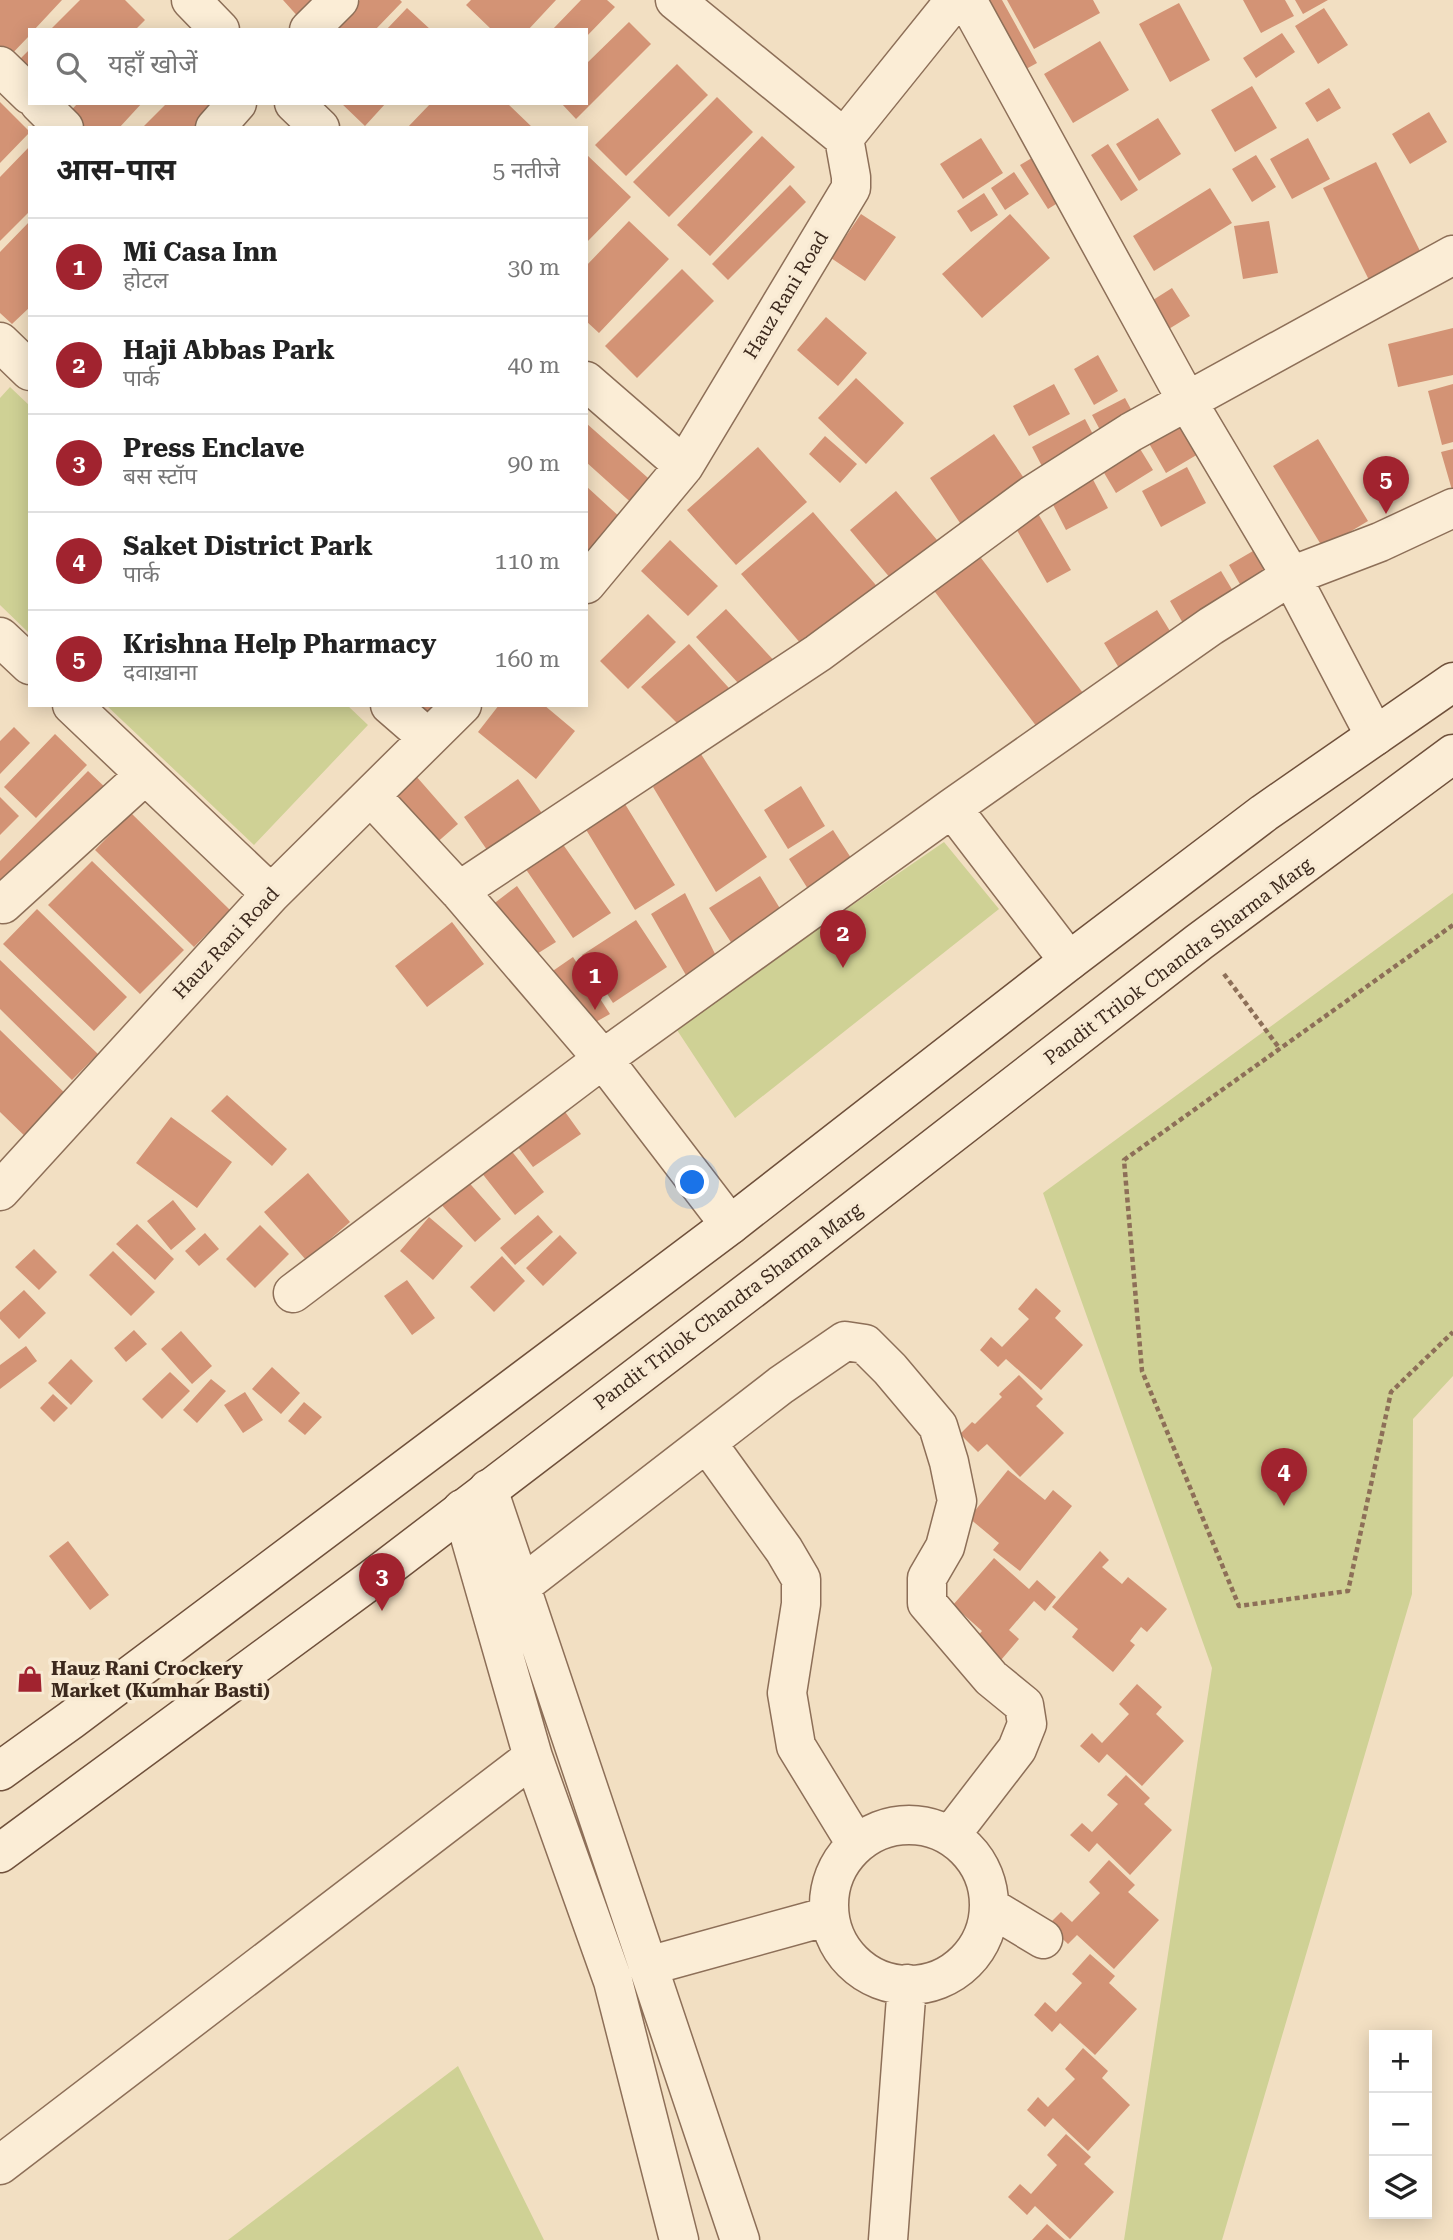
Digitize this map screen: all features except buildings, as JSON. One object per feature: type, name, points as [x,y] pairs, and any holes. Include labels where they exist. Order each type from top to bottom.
[{"type":"street","points":[[191,0],[218,28]]},
{"type":"street","points":[[311,28],[339,0]]},
{"type":"street","points":[[675,0],[844,138],[955,0]]},
{"type":"street","points":[[967,0],[1186,401],[1291,576],[1375,736]]},
{"type":"street","points":[[0,66],[28,92]]},
{"type":"street","points":[[41,105],[62,126]]},
{"type":"street","points":[[217,126],[235,105]]},
{"type":"street","points":[[296,105],[318,126]]},
{"type":"street","name":"Hauz Rani Road","points":[[588,582],[684,466],[850,188],[851,177],[844,138]]},
{"type":"street","points":[[459,891],[818,653],[1032,495],[1131,432],[1453,255]]},
{"type":"street","points":[[588,383],[684,466]]},
{"type":"street","points":[[292,1293],[603,1059],[1211,626],[1291,576],[1380,542],[1453,508]]},
{"type":"street","points":[[0,637],[28,663]]},
{"type":"street","points":[[0,1771],[730,1225],[1264,813],[1453,682]]},
{"type":"street","points":[[74,707],[271,894]]},
{"type":"street","points":[[392,707],[428,738]]},
{"type":"street","name":"Hauz Rani Road","points":[[0,1191],[271,894],[460,707]]},
{"type":"street","name":"Pandit Trilok Chandra Sharma Marg","points":[[0,1853],[372,1579],[769,1276],[1199,942],[1453,754]]},
{"type":"street","points":[[1,904],[145,775]]},
{"type":"street","points":[[371,796],[459,891],[603,1059],[730,1225]]},
{"type":"street","points":[[952,808],[1069,961]]},
{"type":"street","points":[[521,1586],[781,1385],[845,1341],[866,1344],[938,1426],[949,1462],[957,1501],[945,1547],[927,1578],[927,1603],[991,1678],[1024,1705],[1027,1724],[1017,1749],[950,1836]]},
{"type":"street","points":[[707,1443],[784,1550],[801,1579],[801,1604],[787,1693],[796,1746],[856,1844]]},
{"type":"street","points":[[475,1499],[521,1586],[740,2240]]},
{"type":"street","points":[[475,1499],[533,1757],[613,1981],[679,2240]]},
{"type":"street","points":[[0,2165],[533,1757]]},
{"type":"street","points":[[905,1824],[931,1827],[955,1838],[975,1857],[986,1880],[990,1906],[985,1933],[971,1956],[951,1973],[927,1983],[900,1985],[875,1977],[853,1963],[837,1941],[829,1916],[830,1890],[839,1864],[856,1844],[879,1830],[905,1824]]},
{"type":"street","points":[[990,1906],[1042,1939]]},
{"type":"street","points":[[648,1966],[829,1916]]},
{"type":"street","points":[[888,2240],[907,1984]]},
{"type":"path","points":[[1453,925],[1124,1160],[1142,1371],[1239,1606],[1348,1591],[1391,1392],[1453,1332]]},
{"type":"path","points":[[1199,942],[1280,1049]]},
{"type":"green space","points":[[10,387],[28,404],[28,632],[0,605],[0,398]]},
{"type":"green space","points":[[108,707],[349,707],[368,725],[254,845]]},
{"type":"green space","points":[[944,842],[999,909],[735,1118],[675,1027]]},
{"type":"green space","points":[[1453,893],[1453,1376],[1413,1419],[1412,1594],[1222,2240],[1124,2240],[1212,1668],[1043,1193]]},
{"type":"green space","points":[[458,2066],[544,2240],[228,2240]]},
{"type":"place","name":"Krishna Help Pharmacy","points":[[1386,514]]},
{"type":"place","name":"Haji Abbas Park","points":[[843,968]]},
{"type":"place","name":"Mi Casa Inn","points":[[595,1010]]},
{"type":"place","name":"Saket District Park","points":[[1284,1506]]},
{"type":"place","name":"Press Enclave","points":[[382,1611]]},
{"type":"place","name":"Hauz Rani Crockery Market (Kumhar Basti)","points":[[30,1679]]}]
